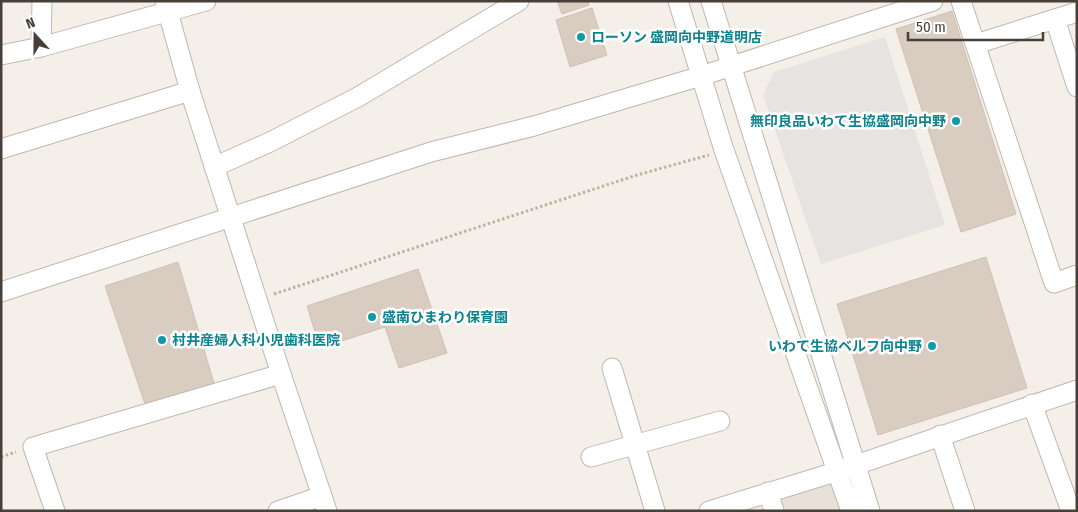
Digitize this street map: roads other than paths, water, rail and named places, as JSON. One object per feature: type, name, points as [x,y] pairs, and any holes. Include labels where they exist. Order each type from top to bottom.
[{"type":"street","points":[[41,47],[42,1]]},
{"type":"street","points":[[1,55],[41,47],[166,7],[206,1]]},
{"type":"street","points":[[214,167],[270,142],[358,98],[519,1]]},
{"type":"street","points":[[678,1],[723,147],[846,468],[870,511]]},
{"type":"street","points":[[711,1],[732,66],[846,468],[851,511]]},
{"type":"street","points":[[1,292],[431,152],[534,126],[701,76],[933,1]]},
{"type":"street","points":[[962,1],[1054,283],[1077,275]]},
{"type":"street","points":[[166,7],[190,92],[324,503],[278,511]]},
{"type":"street","points":[[976,44],[1077,12]]},
{"type":"street","points":[[1055,19],[1077,87]]},
{"type":"street","points":[[1,149],[190,92]]},
{"type":"street","points":[[612,368],[656,511]]},
{"type":"street","points":[[55,511],[33,447],[281,374]]},
{"type":"street","points":[[710,511],[846,468],[1077,390]]},
{"type":"street","points":[[1032,404],[1071,511]]},
{"type":"street","points":[[591,457],[720,421]]},
{"type":"street","points":[[940,435],[966,511]]},
{"type":"street","points":[[768,492],[774,511]]},
{"type":"place","name":"ローソン 盛岡向中野道明店","points":[[581,37]]},
{"type":"place","name":"無印良品いわて生協盛岡向中野","points":[[956,121]]},
{"type":"place","name":"盛南ひまわり保育園","points":[[372,317]]},
{"type":"place","name":"村井産婦人科小児歯科医院","points":[[162,340]]},
{"type":"place","name":"いわて生協ベルフ向中野","points":[[932,346]]}]
